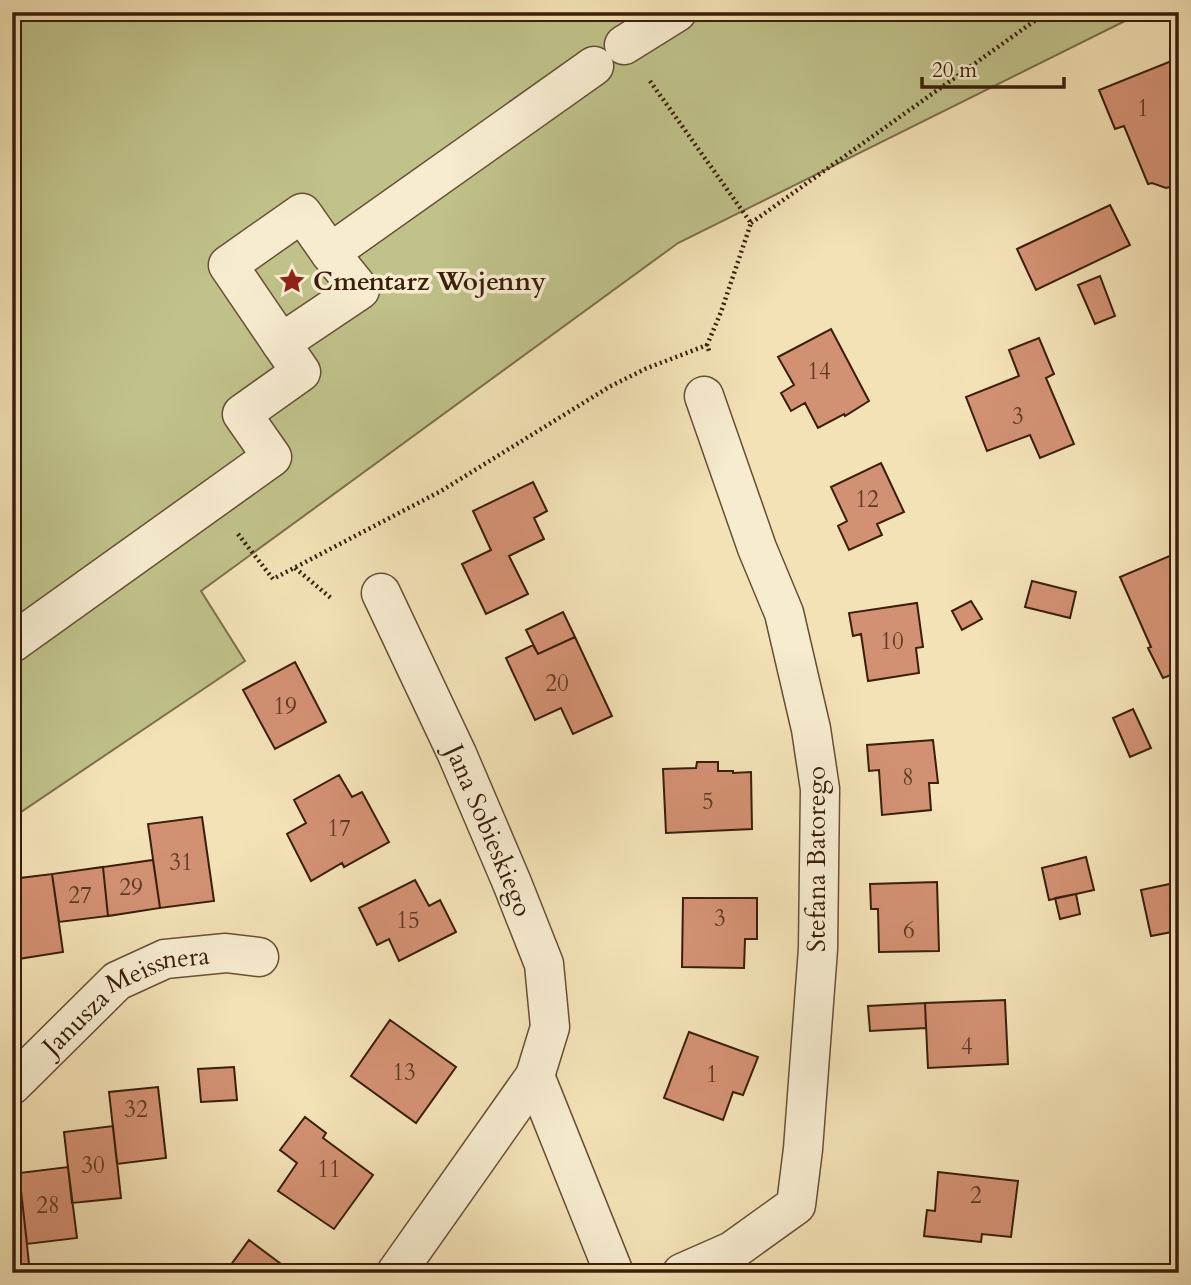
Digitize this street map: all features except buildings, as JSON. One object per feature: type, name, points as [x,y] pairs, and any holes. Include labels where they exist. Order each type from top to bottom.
[{"type":"street","points":[[330,253],[609,56],[677,12]]},
{"type":"street","points":[[12,643],[272,457],[242,414],[301,372],[281,343],[228,265],[302,213],[360,290],[281,343]]},
{"type":"street","name":"Stefana Batorego","points":[[682,1273],[732,1251],[796,1205],[803,1149],[818,949],[820,872],[820,789],[817,765],[783,612],[757,548],[704,397]]},
{"type":"street","name":"Jana Sobieskiego","points":[[381,593],[457,754],[544,964],[550,1027],[535,1076],[397,1273]]},
{"type":"street","name":"Janusza Meissnera","points":[[12,1085],[117,981],[165,959],[226,953],[259,957]]},
{"type":"street","points":[[535,1076],[614,1273]]},
{"type":"path","points":[[710,356],[707,345],[751,223],[1047,12]]},
{"type":"path","points":[[609,56],[751,223]]},
{"type":"path","points":[[212,500],[273,579],[441,491],[609,387],[645,369],[707,345]]},
{"type":"path","points":[[295,568],[331,598]]},
{"type":"green space","points":[[12,12],[1143,12],[678,243],[201,591],[245,661],[12,818]]},
{"type":"place","name":"Cmentarz Wojenny","points":[[292,281]]}]
